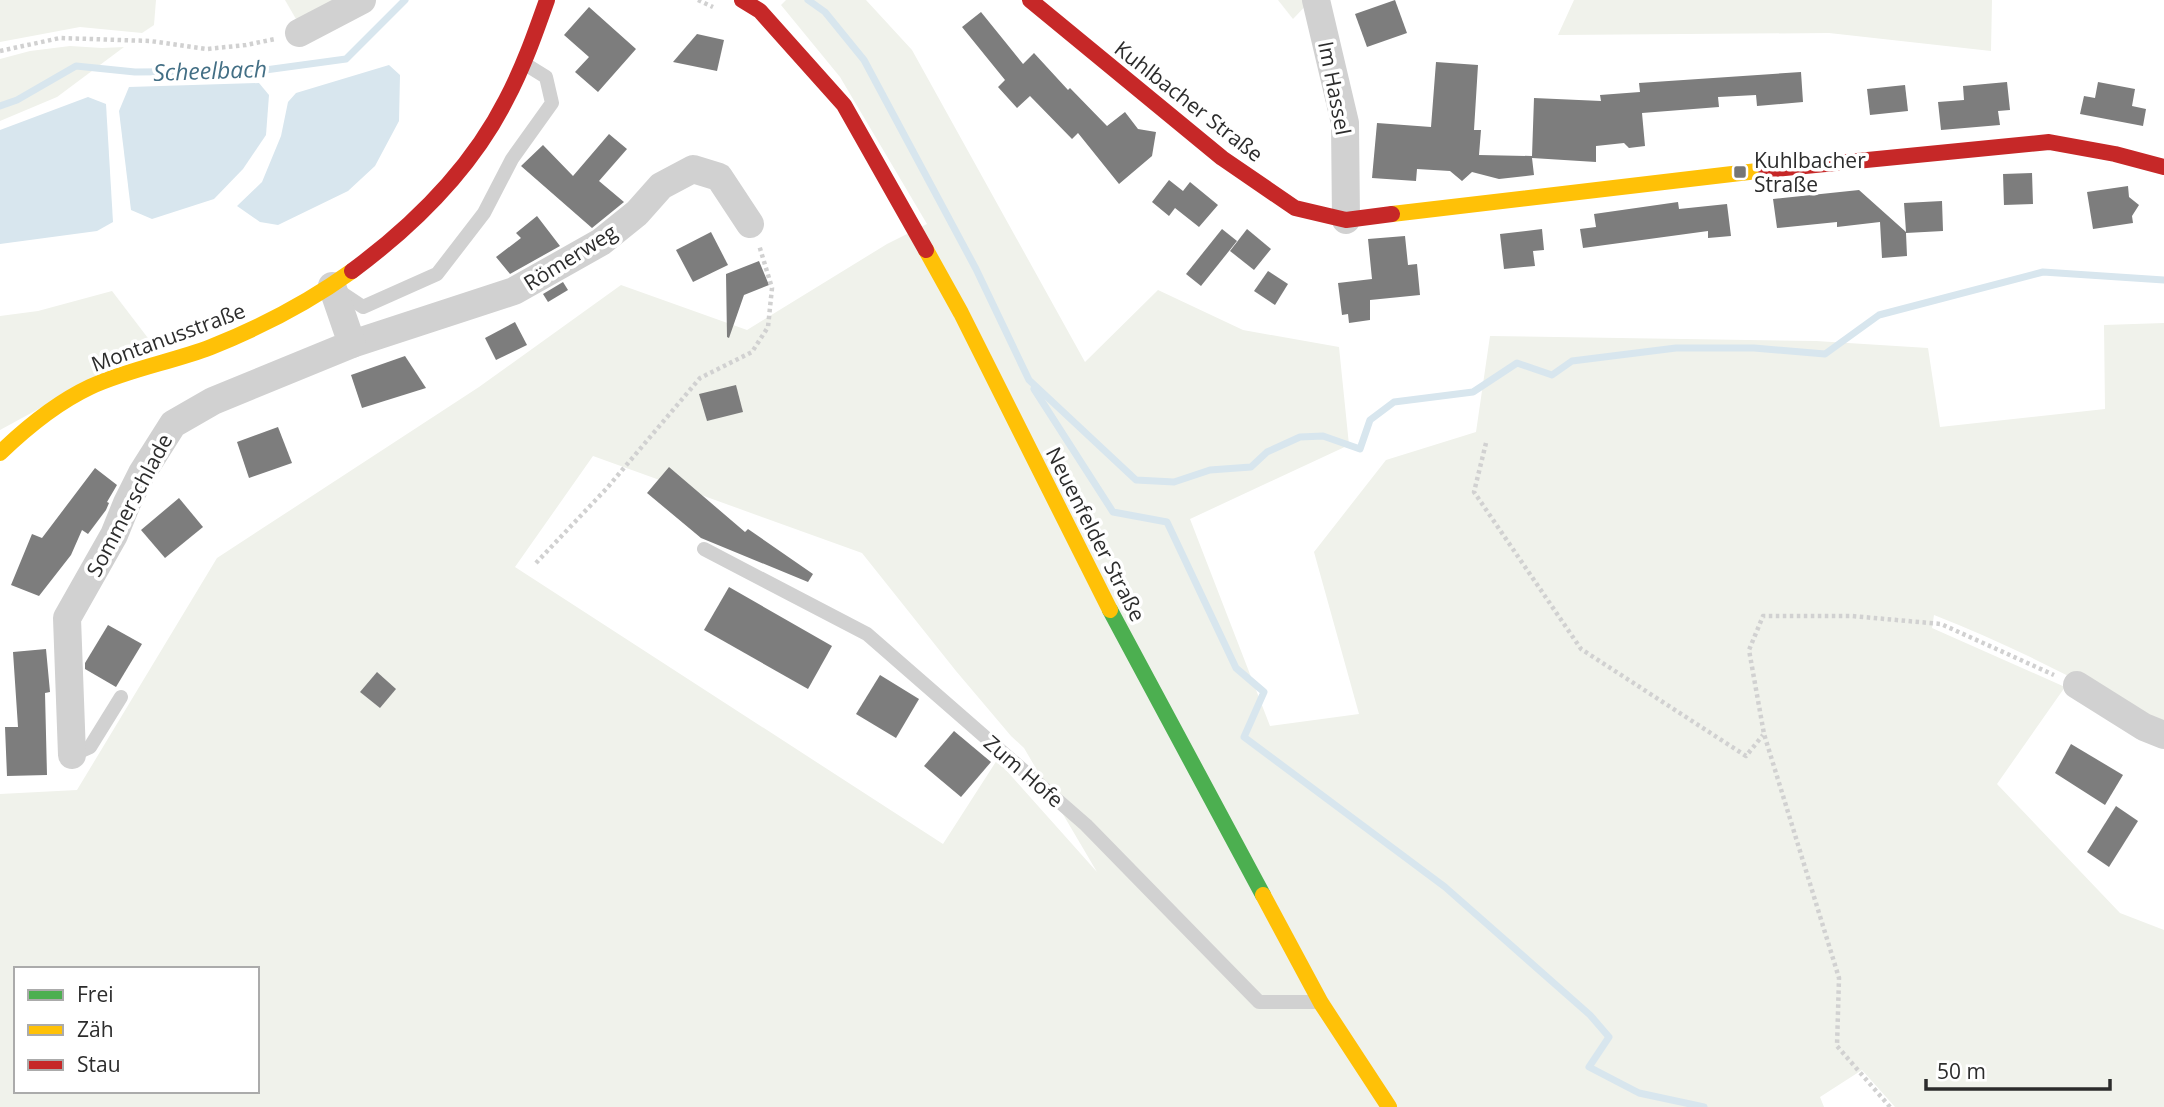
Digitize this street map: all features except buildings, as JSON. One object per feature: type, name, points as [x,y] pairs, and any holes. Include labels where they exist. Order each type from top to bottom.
[{"type":"main road","name":"Montanusstraße","points":[[0,453],[56,407],[102,382],[211,347],[274,319],[332,286],[389,241],[434,199],[465,164],[504,106],[524,64],[547,0]]},
{"type":"main road","name":"Neuenfelder Straße","points":[[742,0],[760,11],[844,105],[961,313],[1113,616],[1321,1003],[1389,1107]]},
{"type":"main road","name":"Kuhlbacher Straße","points":[[1030,0],[1222,158],[1295,208],[1346,220],[1740,172],[2049,142],[2115,154],[2164,167]]},
{"type":"street","points":[[299,33],[362,0]]},
{"type":"street","name":"Im Hassel","points":[[1324,6],[1345,123],[1346,220]]},
{"type":"street","name":"Römerweg","points":[[352,344],[514,291],[601,242],[638,213],[661,186],[693,169],[719,177],[750,224]]},
{"type":"street","points":[[332,286],[352,344]]},
{"type":"street","name":"Sommerschlade","points":[[72,755],[67,618],[114,535],[142,474],[173,424],[214,401],[352,344]]},
{"type":"street","points":[[2077,685],[2144,727],[2164,735]]},
{"type":"lane","points":[[332,286],[363,307],[437,274],[484,213],[512,159],[552,103],[546,77],[524,64]]},
{"type":"lane","name":"Zum Hofe","points":[[704,549],[867,634],[1086,825],[1259,1002],[1321,1003]]},
{"type":"lane","points":[[72,755],[90,747],[121,698]]},
{"type":"path","points":[[0,51],[60,37],[150,41],[207,49],[246,45],[299,33]]},
{"type":"path","points":[[536,563],[607,488],[700,378],[752,352],[768,327],[772,288],[763,255],[750,224]]},
{"type":"path","points":[[1486,443],[1474,492],[1581,649],[1746,756],[1764,734]]},
{"type":"path","points":[[1890,1107],[1837,1046],[1839,978],[1764,734],[1749,650],[1763,616],[1853,616],[1941,624],[2077,685]]},
{"type":"shaded area","points":[[0,0],[156,0],[154,25],[142,33],[80,27],[0,42]]},
{"type":"shaded area","points":[[285,0],[345,0],[296,19]]},
{"type":"shaded area","points":[[786,0],[866,0],[912,50],[1085,362],[1158,290],[1243,330],[1339,347],[1349,445],[1190,519],[1270,726],[1359,714],[1314,552],[1386,460],[1476,432],[1490,336],[1816,341],[1928,348],[1940,427],[2105,409],[2104,325],[2164,323],[2164,726],[2051,667],[1964,627],[1934,615],[1932,628],[2065,687],[1997,784],[2120,913],[2164,930],[2164,1107],[1895,1107],[1862,1070],[1820,1097],[1824,1107],[0,1107],[0,794],[77,790],[217,558],[479,387],[621,285],[747,330],[887,244],[927,224],[840,77],[781,5]],"holes":[[[593,456],[862,553],[956,671],[1024,748],[1097,872],[997,760],[943,844],[515,567]]]},
{"type":"shaded area","points":[[1278,0],[1311,0],[1293,19]]},
{"type":"shaded area","points":[[1574,0],[1992,0],[1991,51],[1829,33],[1558,35]]},
{"type":"shaded area","points":[[70,46],[124,47],[57,97],[0,121],[0,59],[30,51]]},
{"type":"shaded area","points":[[389,65],[400,75],[399,121],[375,166],[348,191],[278,225],[260,222],[237,206],[262,182],[281,136],[288,102],[296,93]]},
{"type":"shaded area","points":[[259,83],[269,95],[266,135],[243,169],[214,199],[152,219],[131,210],[119,111],[129,87]]},
{"type":"shaded area","points":[[88,97],[106,104],[113,222],[97,231],[0,244],[0,130]]},
{"type":"shaded area","points":[[112,291],[154,346],[0,430],[0,316],[38,311]]},
{"type":"waterway","name":"Scheelbach","points":[[0,106],[17,100],[76,66],[135,72],[258,71],[346,59],[405,0]]},
{"type":"waterway","points":[[808,0],[825,12],[864,60],[976,269],[1029,380],[1136,480],[1174,482],[1210,470],[1251,467],[1267,452],[1300,437],[1323,436],[1360,449],[1370,420],[1394,402],[1473,392],[1517,363],[1552,375],[1572,361],[1676,348],[1754,348],[1825,354],[1879,315],[2043,272],[2164,280]]},
{"type":"waterway","points":[[1034,389],[1113,512],[1167,522],[1236,668],[1264,692],[1244,737],[1445,887],[1590,1015],[1609,1037],[1589,1067],[1639,1093],[1704,1107]]},
{"type":"traffic: fast","points":[[1110,610],[1263,895]]},
{"type":"traffic: slow","points":[[1392,214],[1766,170]]},
{"type":"traffic: slow","points":[[926,250],[961,313],[1110,610]]},
{"type":"traffic: slow","points":[[0,453],[42,416],[77,393],[120,375],[230,339],[302,303],[352,271]]},
{"type":"traffic: slow","points":[[1263,895],[1321,1003],[1389,1107]]},
{"type":"traffic: jam","points":[[352,271],[419,215],[476,149],[512,88],[547,0]]},
{"type":"traffic: jam","points":[[742,0],[760,11],[844,105],[926,250]]},
{"type":"traffic: jam","points":[[1030,0],[1222,158],[1295,208],[1346,220],[1392,214]]},
{"type":"traffic: jam","points":[[1766,170],[2049,142],[2115,154],[2164,167]]},
{"type":"place","name":"Kuhlbacher Straße","points":[[1740,172]]}]
